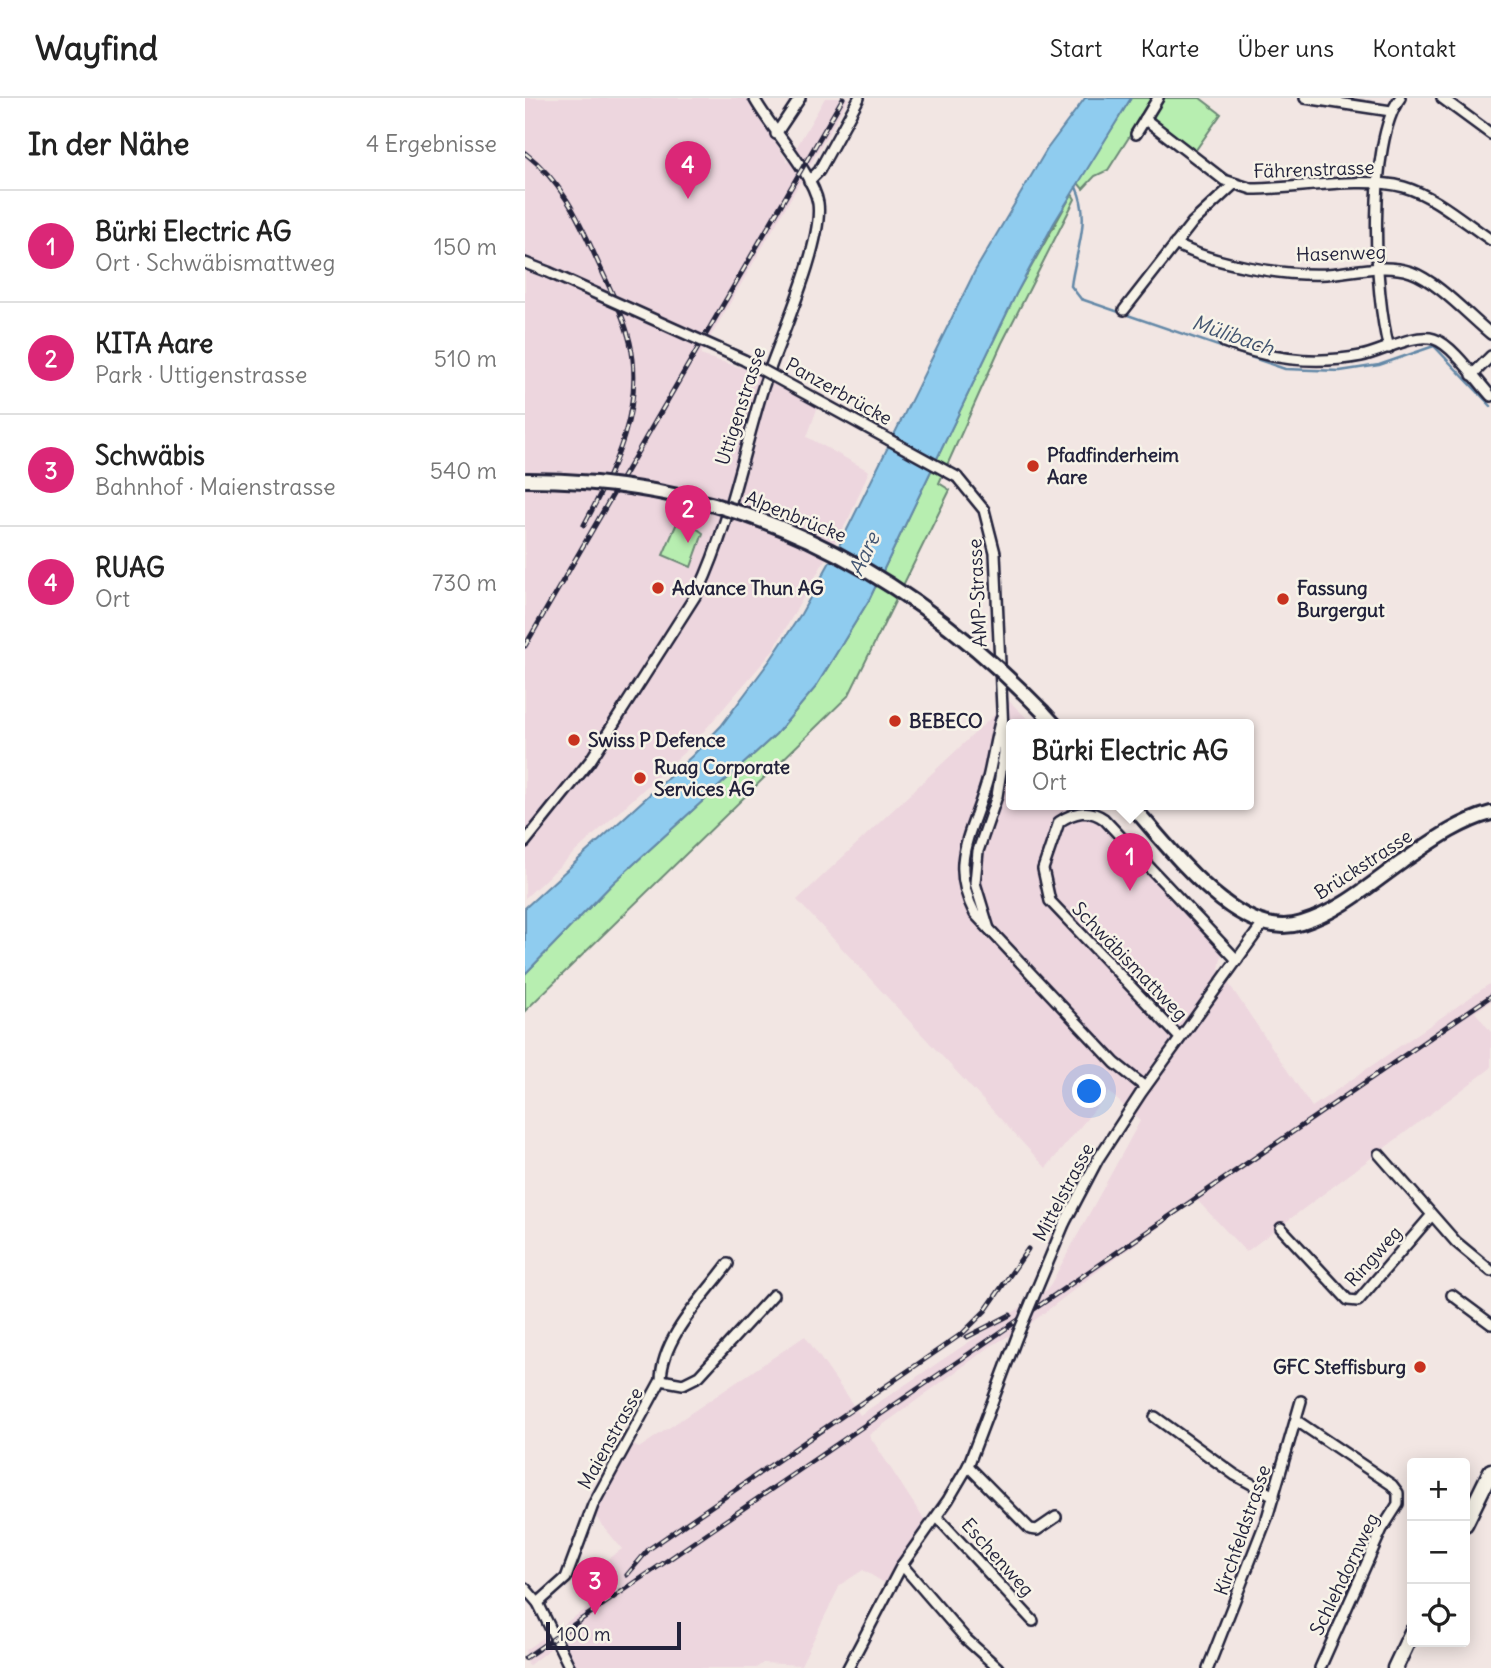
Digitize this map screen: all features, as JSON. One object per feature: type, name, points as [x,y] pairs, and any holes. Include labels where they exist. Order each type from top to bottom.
[{"type":"main road","name":"Alpenbrücke","points":[[525,480],[595,483],[677,496],[730,510],[804,537],[872,572],[927,608],[981,651],[1049,719]]},
{"type":"main road","points":[[1136,810],[1218,897],[1242,916],[1262,925]]},
{"type":"main road","name":"Brückstrasse","points":[[1262,925],[1289,927],[1326,913],[1451,831],[1491,813]]},
{"type":"main road","points":[[1466,1521],[1491,1471]]},
{"type":"main road","points":[[1395,1668],[1407,1643]]},
{"type":"street","points":[[754,98],[809,181],[819,172],[859,98]]},
{"type":"street","points":[[776,134],[800,98]]},
{"type":"street","points":[[1136,134],[1158,98]]},
{"type":"street","points":[[1304,98],[1391,111]]},
{"type":"street","points":[[1389,348],[1377,268],[1379,183],[1391,111],[1400,98]]},
{"type":"street","points":[[1447,100],[1491,134]]},
{"type":"street","name":"Fährenstrasse","points":[[1145,119],[1233,185],[1252,189],[1379,183],[1418,193],[1491,240]]},
{"type":"street","name":"Uttigenstrasse","points":[[525,842],[590,761],[685,613],[707,571],[763,389],[817,232],[818,208],[809,181]]},
{"type":"street","points":[[1124,310],[1197,218],[1233,185]]},
{"type":"street","name":"Hasenweg","points":[[1175,244],[1193,252],[1282,272],[1322,274],[1377,268],[1400,270],[1422,278],[1491,334]]},
{"type":"street","name":"Panzerbrücke","points":[[525,263],[744,360],[957,477]]},
{"type":"street","points":[[1224,342],[1258,354],[1304,360],[1343,359],[1434,339],[1445,345],[1491,396]]},
{"type":"street","points":[[1472,375],[1491,356]]},
{"type":"street","name":"AMP-Strasse","points":[[957,477],[984,510],[993,538],[1001,719],[1005,735],[1003,769],[975,866],[977,897],[989,929]]},
{"type":"street","name":"AMP-Strasse","points":[[1001,719],[987,779],[962,860],[963,885],[968,900],[975,914],[1115,1063],[1145,1087]]},
{"type":"street","name":"Schwäbismattweg","points":[[1179,1037],[1051,901],[1046,891],[1044,869],[1059,822],[1073,814],[1091,812],[1104,819],[1237,960]]},
{"type":"street","name":"Mittelstrasse","points":[[848,1668],[902,1565],[937,1517],[968,1466],[1063,1224],[1098,1159],[1179,1037],[1262,925]]},
{"type":"street","points":[[1379,1154],[1431,1216],[1462,1248],[1491,1271]]},
{"type":"street","name":"Ringweg","points":[[1281,1228],[1348,1300],[1358,1301],[1431,1216]]},
{"type":"street","points":[[661,1380],[661,1364],[671,1343],[728,1264]]},
{"type":"street","name":"Maienstrasse","points":[[538,1603],[566,1578],[593,1505],[661,1380],[683,1384],[699,1376],[773,1295]]},
{"type":"street","points":[[1452,1295],[1491,1324]]},
{"type":"street","name":"Kirchfeldstrasse","points":[[1208,1668],[1273,1496],[1301,1401]]},
{"type":"street","points":[[1155,1416],[1235,1475],[1273,1496]]},
{"type":"street","name":"Schlehdornweg","points":[[1297,1421],[1392,1485],[1398,1493],[1398,1504],[1382,1529],[1320,1668]]},
{"type":"street","points":[[968,1466],[1030,1530],[1037,1530],[1056,1517]]},
{"type":"street","name":"Eschenweg","points":[[937,1517],[1033,1621]]},
{"type":"street","points":[[902,1565],[966,1639],[998,1668]]},
{"type":"street","points":[[525,1588],[538,1603],[570,1668]]},
{"type":"shaded area","points":[[525,98],[747,98],[788,162],[825,98],[849,98],[700,355],[762,374],[770,382],[818,406],[807,437],[869,471],[849,518],[772,652],[692,745],[525,898]]},
{"type":"shaded area","points":[[1009,701],[1028,719],[1006,719],[1006,810],[1096,810],[1217,941],[1222,953],[1219,969],[1312,1107],[1491,983],[1491,1001],[1475,1012],[1491,1032],[1491,1068],[1246,1252],[1197,1200],[1031,1323],[991,1346],[869,1435],[927,1524],[891,1587],[863,1570],[840,1585],[801,1665],[763,1663],[756,1668],[572,1668],[560,1641],[528,1666],[525,1650],[619,1587],[602,1563],[622,1549],[591,1511],[626,1441],[639,1448],[805,1336],[860,1415],[1048,1289],[1140,1121],[1109,1092],[1046,1168],[797,900]]},
{"type":"green space","points":[[1131,98],[1154,98],[1108,170],[1095,176],[1083,189],[1078,183]]},
{"type":"green space","points":[[1164,98],[1200,98],[1221,114],[1193,154],[1156,125],[1153,114]]},
{"type":"green space","points":[[1072,194],[1075,199],[1002,343],[939,483],[950,490],[849,695],[525,1011],[525,974],[613,883],[776,734],[815,688],[869,600],[1016,294]]},
{"type":"green space","points":[[680,516],[703,533],[691,567],[663,555]]},
{"type":"water","name":"Aare","points":[[1085,98],[1131,98],[1054,223],[1016,294],[869,600],[815,688],[776,734],[613,883],[525,974],[525,908],[692,756],[721,726],[801,614],[841,542],[975,271],[1047,149]]},
{"type":"waterway","name":"Mülibach","points":[[1076,187],[1081,200],[1083,224],[1071,286],[1081,299],[1285,369],[1340,371],[1379,365],[1434,346],[1491,406]]},
{"type":"railway","points":[[525,646],[843,98]]},
{"type":"railway","points":[[525,153],[549,175],[575,214],[615,299],[630,342],[634,366],[630,414],[624,437],[616,460],[584,525]]},
{"type":"railway","points":[[525,1658],[1491,996]]},
{"type":"railway","points":[[627,1575],[649,1549],[963,1333],[985,1311],[1028,1249]]},
{"type":"railway","points":[[967,1337],[1010,1315]]},
{"type":"place","name":"RUAG","points":[[688,199]]},
{"type":"place","name":"Pfadfinderheim Aare","points":[[1033,466]]},
{"type":"place","name":"KITA Aare","points":[[688,543]]},
{"type":"place","name":"Advance Thun AG","points":[[658,588]]},
{"type":"place","name":"Fassung Burgergut","points":[[1283,599]]},
{"type":"place","name":"BEBECO","points":[[895,721]]},
{"type":"place","name":"Swiss P Defence","points":[[574,740]]},
{"type":"place","name":"Ruag Corporate Services AG","points":[[640,778]]},
{"type":"place","name":"Bürki Electric AG","points":[[1130,891]]},
{"type":"place","name":"GFC Steffisburg","points":[[1420,1367]]},
{"type":"place","name":"Schwäbis","points":[[595,1615]]}]
